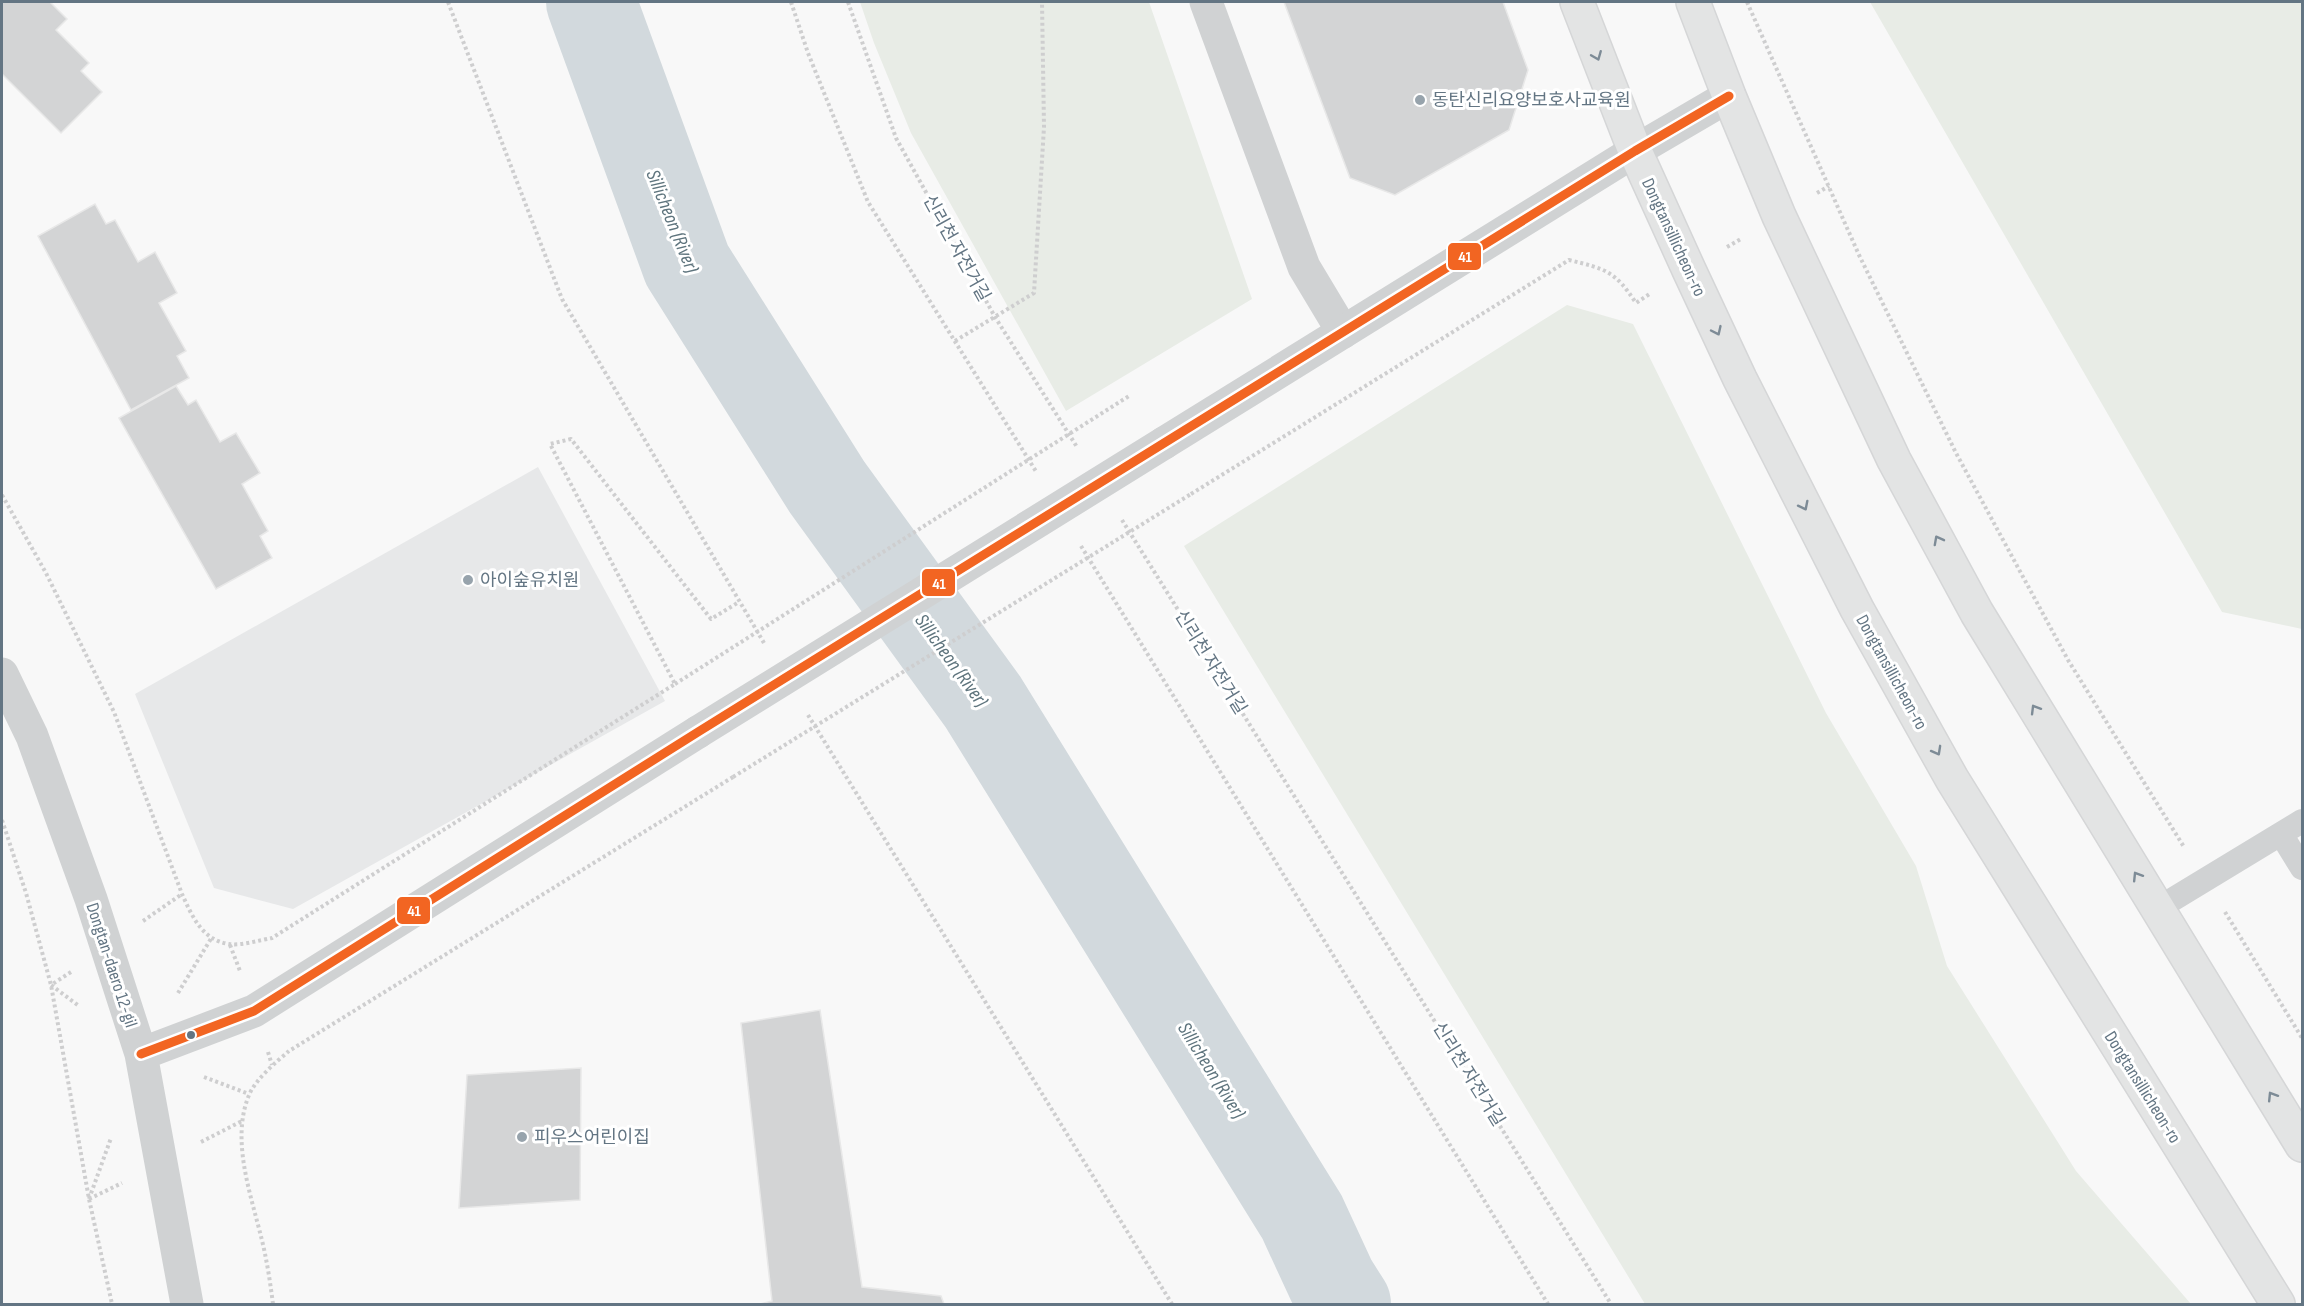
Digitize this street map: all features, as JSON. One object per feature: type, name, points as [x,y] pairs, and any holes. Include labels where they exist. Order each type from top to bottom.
[{"type":"main road","name":"Dongtansillicheon-ro","points":[[1577,2],[1635,151],[1689,270],[1740,379],[1857,609],[1952,779],[2278,1305]]},
{"type":"main road","points":[[1693,2],[1779,216],[1894,460],[1977,613],[2302,1145]]},
{"type":"street","points":[[1206,2],[1304,267],[1343,332]]},
{"type":"street","points":[[141,1054],[254,1011],[698,732],[1635,151],[1729,96]]},
{"type":"street","name":"Dongtan-daero 12-gil","points":[[2,674],[32,736],[91,899],[141,1054],[187,1305]]},
{"type":"lane","points":[[2157,909],[2302,821]]},
{"type":"lane","points":[[2281,834],[2302,868]]},
{"type":"path","points":[[791,2],[808,53],[868,202],[1042,483]]},
{"type":"path","name":"신리천 자전거길","points":[[848,2],[896,138],[995,317],[1078,449]]},
{"type":"path","points":[[955,341],[1034,293],[1044,127],[1042,2]]},
{"type":"path","points":[[1747,2],[1859,255],[1961,464],[2068,660],[2302,1038]]},
{"type":"path","points":[[273,1305],[266,1258],[246,1179],[242,1140],[243,1121],[249,1094],[272,1065],[289,1051],[1569,260],[1612,273],[1623,283],[1636,303],[1829,186]]},
{"type":"path","points":[[2,495],[46,573],[114,712],[195,923],[212,937],[230,945],[272,938],[1129,396]]},
{"type":"path","points":[[675,684],[550,444],[571,439],[711,619],[738,602]]},
{"type":"path","name":"신리천 자전거길","points":[[1122,520],[1611,1305]]},
{"type":"path","points":[[1080,544],[1548,1305]]},
{"type":"path","points":[[2,820],[26,893],[51,985],[89,1199],[112,1305]]},
{"type":"shaded area","points":[[860,2],[1149,2],[1252,299],[1066,411],[911,133],[874,43]]},
{"type":"shaded area","points":[[1870,2],[2302,2],[2302,629],[2222,612]]},
{"type":"shaded area","points":[[1567,305],[1633,324],[1826,713],[1916,866],[1947,966],[2076,1171],[2191,1304],[1645,1304],[1184,546]]},
{"type":"shaded area","name":"아이숲유치원","points":[[538,467],[665,701],[293,909],[214,888],[135,694]]},
{"type":"building","points":[[2,2],[50,2],[67,19],[56,30],[89,63],[81,71],[102,92],[61,133],[2,74]]},
{"type":"building","name":"동탄신리요양보호사교육원","points":[[1284,2],[1503,2],[1528,70],[1509,130],[1395,195],[1350,178]]},
{"type":"building","points":[[95,204],[106,224],[115,220],[138,262],[155,252],[177,293],[159,303],[186,351],[177,356],[189,378],[131,410],[38,236]]},
{"type":"building","points":[[176,386],[188,405],[196,400],[220,442],[236,433],[260,473],[242,484],[268,531],[260,536],[272,558],[216,589],[119,418]]},
{"type":"building","points":[[820,1010],[862,1287],[941,1296],[944,1304],[760,1304],[772,1301],[741,1023]]},
{"type":"building","name":"피우스어린이집","points":[[581,1068],[580,1200],[459,1208],[467,1075]]},
{"type":"waterway","name":"Sillicheon (River)","points":[[591,2],[687,265],[827,487],[983,702],[1302,1217],[1332,1282],[1346,1304]]},
{"type":"transit line","name":"41","points":[[141,1054],[254,1011],[698,732],[1635,151],[1729,96]]},
{"type":"place","name":"동탄신리요양보호사교육원","points":[[1420,100]]},
{"type":"place","name":"아이숲유치원","points":[[468,580]]},
{"type":"place","name":"피우스어린이집","points":[[522,1137]]}]
